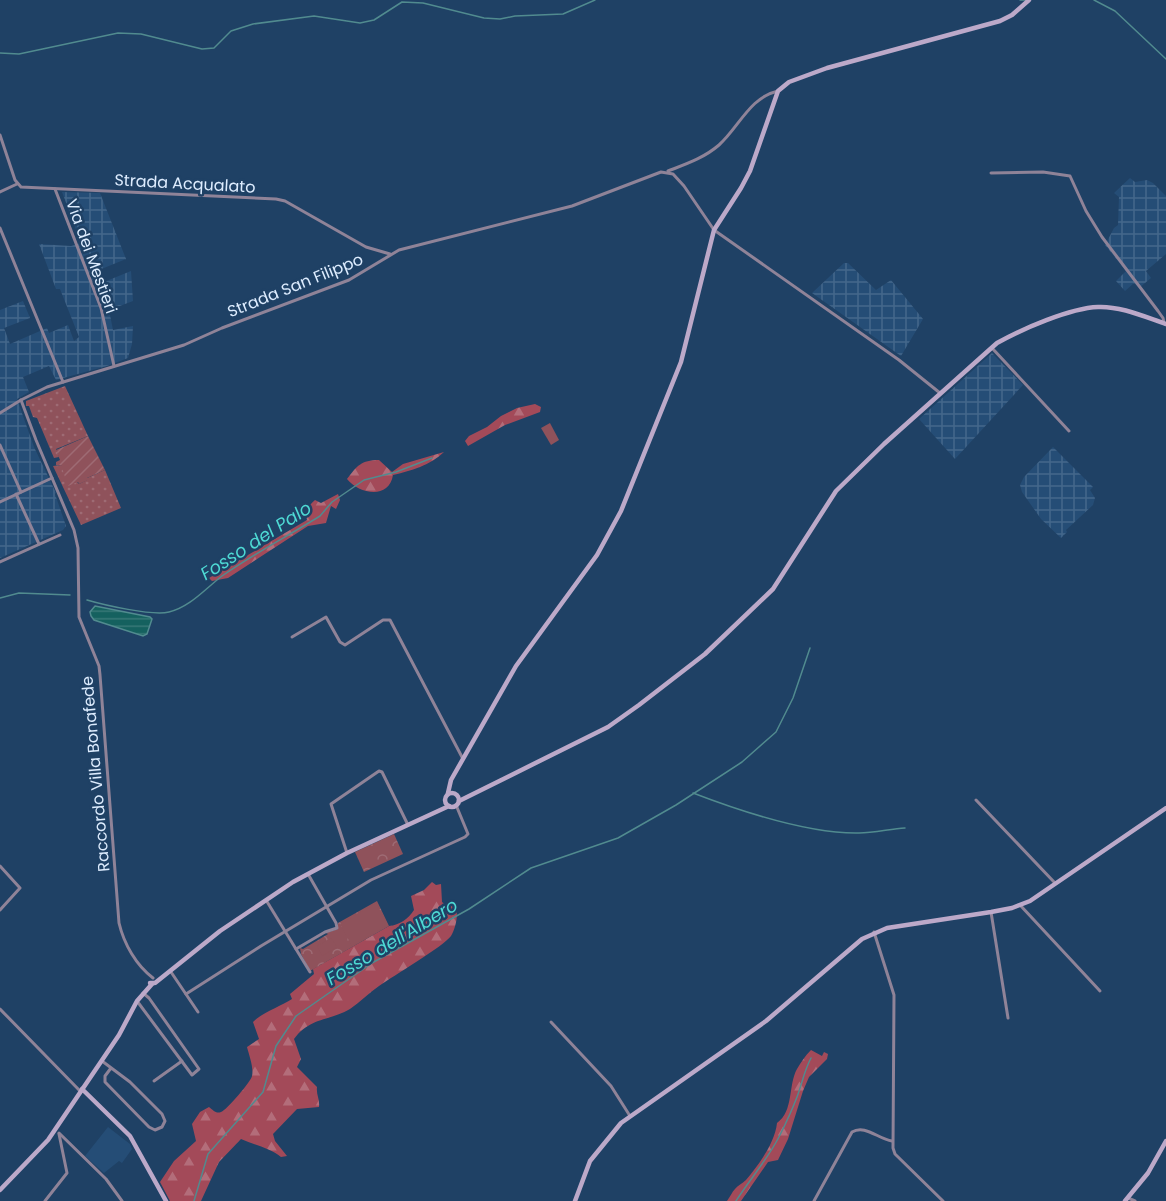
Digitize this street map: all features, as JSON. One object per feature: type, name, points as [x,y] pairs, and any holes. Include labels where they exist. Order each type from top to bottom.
[{"type":"street","points":[[186,994],[371,880],[468,834],[454,800],[452,780],[516,666],[589,566],[614,527],[681,362],[714,230],[750,171],[778,91],[789,82],[827,68],[1000,21],[1012,15],[1029,0]]},
{"type":"street","name":"Strada San Filippo","points":[[1,411],[63,382],[184,345],[222,328],[349,280],[366,272],[390,254],[572,206],[661,172],[667,172],[696,160],[712,150],[723,141],[760,98],[778,91]]},
{"type":"street","points":[[0,135],[17,184],[0,192]]},
{"type":"street","points":[[667,172],[673,174],[684,186],[714,230],[899,360],[940,393]]},
{"type":"street","points":[[991,173],[1042,172],[1070,176],[1093,224],[1158,311],[1165,324]]},
{"type":"street","name":"Strada Acqualato","points":[[17,184],[25,188],[281,200],[366,247],[390,254]]},
{"type":"street","name":"Via dei Mestieri","points":[[55,189],[101,308],[114,366]]},
{"type":"street","points":[[0,228],[63,382]]},
{"type":"street","points":[[433,813],[444,800],[466,798],[618,721],[705,654],[772,589],[836,491],[991,347],[1018,332],[1083,309],[1115,308],[1165,324]]},
{"type":"street","points":[[991,347],[1069,431]]},
{"type":"street","name":"Raccordo Villa Bonafede","points":[[21,400],[74,530],[78,548],[79,616],[99,666],[119,923],[124,940],[153,982]]},
{"type":"street","points":[[0,445],[21,492]]},
{"type":"street","points":[[0,502],[52,478]]},
{"type":"street","points":[[16,494],[39,544]]},
{"type":"street","points":[[0,562],[60,535]]},
{"type":"street","points":[[292,637],[326,617],[340,642],[347,645],[383,620],[390,620],[463,759]]},
{"type":"street","points":[[346,853],[331,804],[379,771],[382,772],[408,825]]},
{"type":"street","points":[[0,1190],[58,1131],[81,1090],[119,1035],[137,1001],[153,982],[220,931],[308,874],[346,853],[433,813],[454,800]]},
{"type":"street","points":[[976,800],[1056,885]]},
{"type":"street","points":[[575,1201],[590,1161],[612,1132],[630,1116],[766,1021],[854,945],[874,932],[886,928],[991,912],[1020,905],[1056,885],[1166,808]]},
{"type":"street","points":[[0,866],[20,888],[0,910]]},
{"type":"street","points":[[296,949],[325,932],[337,928],[308,874]]},
{"type":"street","points":[[266,900],[310,972]]},
{"type":"street","points":[[1020,905],[1100,991]]},
{"type":"street","points":[[991,912],[1008,1018]]},
{"type":"street","points":[[874,932],[894,995],[892,1141],[895,1154],[943,1201]]},
{"type":"street","points":[[170,970],[198,1012]]},
{"type":"street","points":[[137,1001],[192,1075],[199,1069],[143,993]]},
{"type":"street","points":[[0,1009],[130,1136],[166,1201]]},
{"type":"street","points":[[551,1022],[611,1086],[630,1116]]},
{"type":"street","points":[[165,1037],[173,1032]]},
{"type":"street","points":[[102,1061],[130,1082],[162,1114],[165,1121],[162,1127],[155,1130],[149,1127],[105,1082],[105,1076],[111,1068]]},
{"type":"street","points":[[154,1081],[182,1061]]},
{"type":"street","points":[[814,1201],[852,1132],[859,1129],[866,1130],[876,1137],[892,1141]]},
{"type":"street","points":[[45,1201],[67,1173],[58,1131]]},
{"type":"street","points":[[58,1131],[106,1179],[122,1201]]},
{"type":"street","points":[[1135,1201],[1127,1199],[1148,1173],[1166,1141]]},
{"type":"shaded area","points":[[1130,178],[1135,182],[1147,180],[1153,183],[1166,196],[1166,254],[1146,271],[1151,278],[1139,288],[1134,283],[1125,291],[1116,281],[1126,271],[1105,245],[1118,225],[1119,197],[1114,193]]},
{"type":"shaded area","points":[[62,192],[100,193],[126,259],[94,272],[99,284],[131,271],[133,301],[109,310],[113,330],[133,326],[132,344],[128,358],[107,366],[56,380],[49,366],[23,377],[29,392],[17,399],[34,447],[56,493],[66,526],[63,530],[0,558],[0,310],[23,301],[30,318],[4,328],[10,344],[47,328],[49,333],[68,325],[74,341],[79,337],[60,289],[56,289],[39,244],[71,246],[81,243]]},
{"type":"shaded area","points":[[844,263],[848,263],[876,290],[891,280],[923,319],[901,356],[812,293]]},
{"type":"shaded area","points":[[992,353],[1023,385],[955,459],[919,419]]},
{"type":"shaded area","points":[[1053,447],[1093,487],[1090,490],[1095,498],[1093,505],[1066,530],[1067,532],[1061,538],[1041,519],[1022,492],[1020,485],[1024,477]]},
{"type":"shaded area","points":[[95,606],[150,617],[152,619],[147,634],[143,636],[94,620],[90,612]]},
{"type":"shaded area","points":[[108,1127],[130,1144],[132,1149],[122,1163],[119,1161],[104,1173],[85,1156]]},
{"type":"green space","points":[[65,386],[88,436],[56,449],[59,457],[54,458],[37,418],[33,417],[29,406],[26,406],[26,401]]},
{"type":"green space","points":[[535,404],[541,407],[540,412],[505,425],[468,446],[465,441],[469,436],[487,427],[501,416],[517,408]]},
{"type":"green space","points":[[550,423],[559,440],[551,445],[541,428]]},
{"type":"green space","points":[[88,436],[105,470],[79,484],[78,482],[68,486],[61,465],[56,465],[56,462],[60,460],[56,450]]},
{"type":"green space","points":[[444,452],[427,464],[393,475],[386,488],[380,491],[366,491],[347,479],[357,467],[368,461],[379,460],[392,472],[403,464]]},
{"type":"green space","points":[[61,465],[79,484],[105,470],[121,508],[81,525],[53,466]]},
{"type":"green space","points":[[338,494],[340,500],[336,509],[331,506],[326,523],[308,526],[228,578],[212,581],[209,578],[307,520],[308,509],[315,500],[321,503]]},
{"type":"green space","points":[[394,834],[403,854],[364,872],[355,852]]},
{"type":"green space","points":[[432,882],[436,885],[441,884],[442,902],[447,906],[455,905],[456,921],[451,936],[350,1009],[313,1023],[294,1039],[301,1059],[297,1067],[317,1087],[319,1107],[297,1109],[273,1134],[275,1141],[287,1156],[281,1157],[241,1139],[219,1162],[201,1201],[170,1201],[160,1182],[174,1161],[196,1141],[192,1124],[200,1112],[209,1107],[218,1112],[224,1110],[251,1079],[252,1069],[247,1047],[259,1039],[253,1022],[292,999],[290,994],[314,974],[313,969],[389,926],[406,919],[414,910],[411,896],[424,890]]},
{"type":"green space","points":[[377,901],[389,926],[310,971],[300,948],[303,949],[328,934],[326,933],[338,929],[338,923]]},
{"type":"green space","points":[[376,903],[388,925],[352,946],[340,924]]},
{"type":"green space","points":[[331,938],[337,947],[322,956],[317,946]]},
{"type":"green space","points":[[811,1050],[822,1056],[824,1052],[828,1054],[827,1059],[809,1077],[788,1139],[778,1160],[768,1162],[741,1201],[727,1201],[765,1154],[776,1131],[777,1123],[786,1112],[794,1075]]},
{"type":"waterway","points":[[0,53],[19,54],[118,33],[141,34],[202,49],[214,48],[231,31],[253,24],[314,16],[360,23],[374,20],[402,2],[423,3],[484,18],[500,19],[515,16],[563,14],[595,0]]},
{"type":"waterway","points":[[1020,0],[1026,0]]},
{"type":"waterway","points":[[1094,0],[1115,11],[1166,59]]},
{"type":"waterway","name":"Fosso del Palo","points":[[87,600],[151,613],[177,610],[191,602],[234,568],[320,516],[332,502],[364,480],[396,472],[432,458]]},
{"type":"waterway","name":"Fosso del Palo","points":[[0,598],[19,593],[70,595]]},
{"type":"waterway","name":"Fosso dell'Albero","points":[[194,1201],[208,1154],[263,1092],[276,1046],[296,1016],[372,963],[469,909],[531,868],[618,838],[676,805],[742,762],[776,732],[793,698],[810,648]]},
{"type":"waterway","name":"Fosso dell'Albero","points":[[693,793],[753,814],[819,830],[859,833],[905,828]]},
{"type":"waterway","points":[[736,1201],[780,1135],[811,1058]]}]
